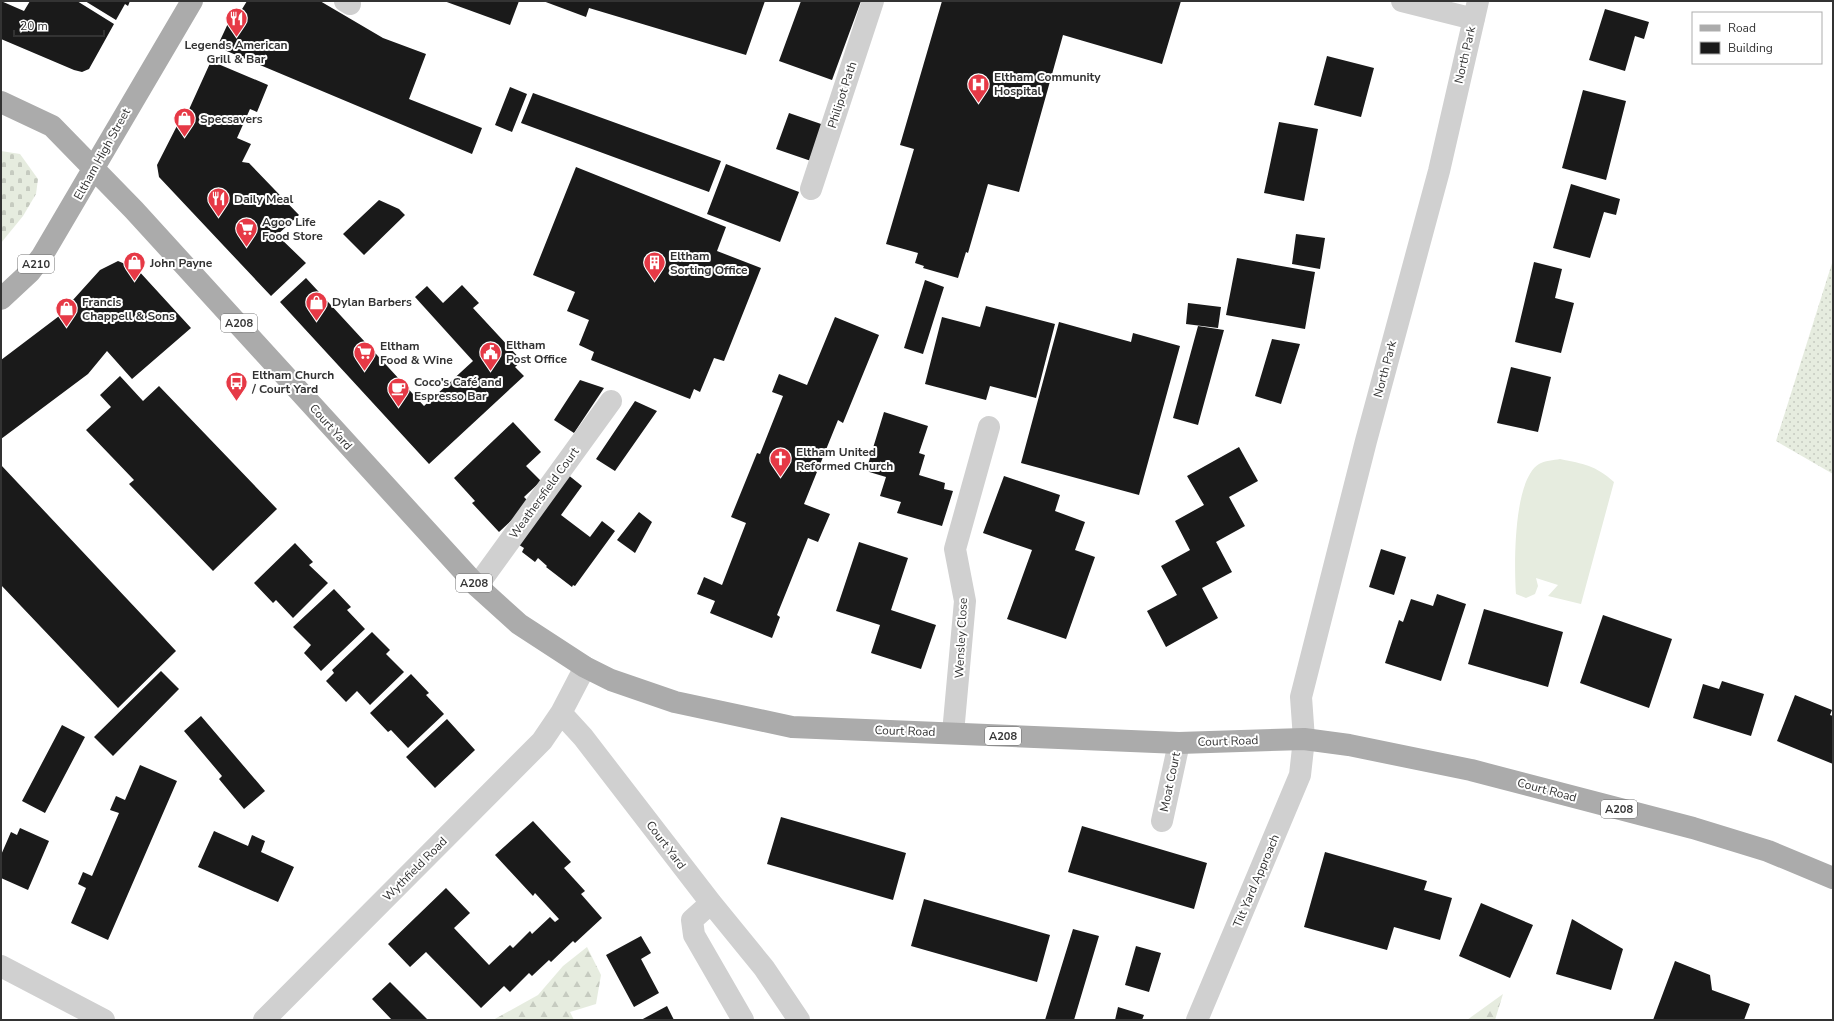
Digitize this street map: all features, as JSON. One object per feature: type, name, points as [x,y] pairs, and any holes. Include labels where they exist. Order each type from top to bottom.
[{"type":"main road","name":"Eltham High Street","points":[[1,299],[30,272],[63,223],[130,105],[192,1]]},
{"type":"main road","name":"A208","points":[[1,102],[52,126],[94,169]]},
{"type":"main road","name":"Court Yard","points":[[94,169],[161,237],[404,508],[477,586],[519,624],[585,667],[611,680]]},
{"type":"main road","name":"Court Road","points":[[611,680],[675,702],[792,726],[1179,743],[1304,739],[1393,753],[1471,770],[1692,828],[1768,851],[1833,878]]},
{"type":"street","name":"Philipot Path","points":[[811,189],[873,1]]},
{"type":"street","points":[[1402,1],[1476,10]]},
{"type":"street","name":"North Park","points":[[1304,739],[1301,697],[1364,448],[1439,171],[1476,10]]},
{"type":"street","name":"Weathersfield Court","points":[[477,586],[611,401]]},
{"type":"street","name":"Wensley Close","points":[[953,733],[965,601],[955,549],[989,427]]},
{"type":"street","points":[[560,713],[585,667]]},
{"type":"street","name":"Court Yard","points":[[560,713],[583,737],[711,904],[764,968],[799,1020]]},
{"type":"street","name":"Wythfield Road","points":[[264,1020],[542,741],[560,713]]},
{"type":"street","name":"Tilt Yard Approach","points":[[1197,1020],[1300,775],[1304,739]]},
{"type":"street","name":"Moat Court","points":[[1162,821],[1179,743]]},
{"type":"street","points":[[711,904],[692,920],[694,935],[743,1020]]},
{"type":"street","points":[[1,966],[104,1020]]},
{"type":"green space","points":[[1,151],[20,154],[38,179],[36,194],[23,216],[1,243]]},
{"type":"green space","points":[[1833,260],[1833,474],[1776,441]]},
{"type":"green space","points":[[1560,459],[1589,466],[1601,472],[1614,482],[1581,604],[1548,596],[1558,585],[1536,578],[1538,586],[1535,594],[1526,598],[1516,594],[1515,564],[1517,524],[1524,487],[1530,473],[1539,464],[1546,461]]},
{"type":"green space","points":[[587,947],[601,975],[596,1004],[570,1012],[574,1020],[493,1020],[538,995],[563,966]]},
{"type":"green space","points":[[1503,994],[1495,1020],[1467,1020]]},
{"type":"building","points":[[1,1],[24,11],[30,1],[77,1],[114,24],[89,69],[82,72],[1,39]]},
{"type":"building","points":[[85,1],[130,1],[128,6],[125,4],[116,20]]},
{"type":"building","points":[[247,1],[320,1],[383,38],[426,54],[409,99],[482,128],[472,154],[217,47],[231,17],[236,19]]},
{"type":"building","points":[[444,1],[519,1],[510,25]]},
{"type":"building","points":[[543,1],[765,1],[746,55],[589,8],[586,17]]},
{"type":"building","points":[[801,1],[861,1],[832,80],[779,61]]},
{"type":"building","name":"Eltham Community Hospital","points":[[942,1],[1181,1],[1162,64],[1063,35],[1019,192],[988,184],[968,253],[966,252],[958,278],[923,268],[924,266],[915,263],[918,253],[886,244],[914,149],[900,145]]},
{"type":"building","points":[[1605,9],[1649,22],[1644,39],[1635,36],[1625,71],[1589,60]]},
{"type":"building","points":[[1327,56],[1374,68],[1361,117],[1314,105]]},
{"type":"building","points":[[211,61],[268,85],[257,112],[250,109],[237,138],[251,144],[242,162],[249,163],[299,215],[277,235],[306,263],[271,296],[159,177],[157,165],[183,114],[186,116]]},
{"type":"building","points":[[510,87],[527,94],[512,132],[495,125]]},
{"type":"building","points":[[1583,90],[1626,101],[1606,180],[1562,168]]},
{"type":"building","points":[[533,93],[721,161],[709,192],[521,123]]},
{"type":"building","points":[[789,113],[824,125],[811,161],[776,149]]},
{"type":"building","points":[[1279,122],[1318,129],[1304,201],[1264,193]]},
{"type":"building","points":[[726,164],[799,192],[780,242],[707,214]]},
{"type":"building","name":"Eltham Sorting Office","points":[[576,167],[726,227],[717,251],[761,268],[724,361],[714,358],[700,392],[694,389],[690,399],[591,360],[594,352],[579,345],[589,320],[567,311],[575,292],[533,275]]},
{"type":"building","points":[[1571,184],[1620,199],[1616,215],[1604,212],[1590,258],[1553,248]]},
{"type":"building","points":[[379,200],[399,209],[405,215],[364,255],[343,234]]},
{"type":"building","points":[[1296,234],[1325,238],[1320,269],[1292,264]]},
{"type":"building","points":[[1237,258],[1315,272],[1305,329],[1226,315]]},
{"type":"building","points":[[118,261],[137,269],[191,328],[132,379],[107,351],[88,374],[1,439],[1,360],[75,304],[72,301],[100,270]]},
{"type":"building","points":[[1534,262],[1562,269],[1555,298],[1574,303],[1561,353],[1515,342]]},
{"type":"building","points":[[306,278],[424,406],[473,361],[415,297],[427,286],[443,303],[462,285],[479,303],[473,308],[522,361],[515,367],[524,376],[429,464],[280,302]]},
{"type":"building","points":[[925,280],[944,287],[923,354],[904,348]]},
{"type":"building","points":[[1188,303],[1221,307],[1218,328],[1186,324]]},
{"type":"building","points":[[986,306],[1055,324],[1036,398],[990,386],[986,400],[925,384],[942,317],[980,327]]},
{"type":"building","name":"Eltham United Reformed Church","points":[[835,317],[879,335],[843,423],[838,420],[804,504],[830,514],[818,542],[808,538],[777,615],[780,617],[772,638],[710,613],[715,601],[697,594],[704,577],[722,585],[746,523],[731,517],[757,453],[760,454],[783,396],[772,392],[779,374],[807,385]]},
{"type":"building","points":[[1059,322],[1131,342],[1133,333],[1180,346],[1139,495],[1021,463]]},
{"type":"building","points":[[1198,326],[1224,330],[1198,425],[1173,418]]},
{"type":"building","points":[[1272,339],[1300,344],[1281,404],[1255,396]]},
{"type":"building","points":[[1511,367],[1551,377],[1538,432],[1497,423]]},
{"type":"building","points":[[120,376],[143,401],[159,386],[277,509],[213,571],[129,484],[134,480],[86,430],[111,407],[100,395]]},
{"type":"building","points":[[580,380],[604,388],[574,433],[554,420]]},
{"type":"building","points":[[635,401],[657,411],[615,471],[596,459]]},
{"type":"building","points":[[884,412],[928,426],[919,453],[925,455],[919,475],[945,483],[944,489],[953,491],[942,526],[897,513],[901,502],[880,496],[886,477],[866,471]]},
{"type":"building","points":[[513,422],[541,452],[526,466],[541,481],[524,497],[530,503],[499,532],[472,503],[475,501],[454,478]]},
{"type":"building","points":[[1239,447],[1258,481],[1229,497],[1245,526],[1216,542],[1232,572],[1202,588],[1218,618],[1166,647],[1147,611],[1177,595],[1161,566],[1190,550],[1175,521],[1204,505],[1187,476]]},
{"type":"building","points":[[1,465],[176,651],[118,708],[1,585]]},
{"type":"building","points":[[567,474],[582,486],[561,515],[590,537],[602,521],[615,531],[575,586],[573,585],[572,587],[546,567],[547,566],[538,558],[535,562],[522,552],[524,548],[516,543]]},
{"type":"building","points":[[1004,476],[1060,495],[1055,511],[1085,522],[1075,550],[1095,557],[1066,639],[1007,619],[1032,550],[983,533]]},
{"type":"building","points":[[639,512],[652,522],[635,553],[617,540]]},
{"type":"building","points":[[859,542],[908,558],[891,610],[936,625],[921,669],[871,653],[880,625],[836,611]]},
{"type":"building","points":[[295,543],[313,562],[309,565],[328,583],[293,618],[276,600],[273,603],[254,583]]},
{"type":"building","points":[[1381,549],[1406,557],[1394,595],[1369,587]]},
{"type":"building","points":[[334,589],[351,607],[347,610],[365,629],[321,671],[304,653],[311,645],[293,627]]},
{"type":"building","points":[[1437,594],[1466,604],[1441,681],[1385,663],[1399,620],[1403,622],[1411,599],[1433,606]]},
{"type":"building","points":[[1484,609],[1563,632],[1548,687],[1468,664]]},
{"type":"building","points":[[1603,615],[1672,639],[1649,708],[1580,683]]},
{"type":"building","points":[[372,632],[390,650],[386,654],[404,672],[370,705],[357,691],[346,702],[326,681],[334,673],[332,670]]},
{"type":"building","points":[[161,671],[179,689],[113,756],[94,737]]},
{"type":"building","points":[[411,674],[429,693],[426,695],[444,714],[408,748],[391,730],[388,732],[370,713]]},
{"type":"building","points":[[1722,681],[1764,694],[1751,736],[1693,718],[1703,684],[1719,689]]},
{"type":"building","points":[[1795,695],[1832,710],[1830,715],[1833,716],[1833,764],[1777,741]]},
{"type":"building","points":[[201,716],[265,791],[244,809],[219,779],[222,776],[184,731]]},
{"type":"building","points":[[447,719],[475,750],[435,788],[406,757]]},
{"type":"building","points":[[62,725],[85,737],[45,813],[22,801]]},
{"type":"building","points":[[140,765],[177,781],[108,940],[71,923],[86,888],[78,884],[83,872],[92,876],[119,813],[110,810],[116,796],[125,800]]},
{"type":"building","points":[[781,817],[906,853],[893,900],[767,864]]},
{"type":"building","points":[[533,821],[571,862],[564,868],[585,891],[581,894],[602,918],[575,943],[573,941],[551,962],[549,960],[532,976],[529,973],[510,992],[504,986],[481,1008],[426,952],[410,967],[388,944],[446,888],[470,913],[454,928],[489,965],[510,945],[513,948],[530,931],[532,934],[550,917],[555,922],[559,919],[535,893],[533,896],[495,855]]},
{"type":"building","points":[[1082,826],[1207,863],[1194,909],[1068,872]]},
{"type":"building","points":[[20,828],[49,841],[28,890],[1,878],[1,855],[11,832],[17,835]]},
{"type":"building","points":[[214,831],[248,846],[252,835],[265,841],[261,852],[294,867],[278,902],[198,867]]},
{"type":"building","points":[[1325,852],[1427,881],[1424,890],[1452,898],[1440,940],[1394,927],[1387,950],[1304,927]]},
{"type":"building","points":[[924,899],[1050,935],[1037,982],[911,946]]},
{"type":"building","points":[[1481,903],[1533,925],[1510,978],[1459,956]]},
{"type":"building","points":[[1572,919],[1623,949],[1611,990],[1556,974]]},
{"type":"building","points":[[1073,929],[1099,936],[1074,1020],[1045,1020]]},
{"type":"building","points":[[641,936],[651,953],[641,959],[659,993],[634,1007],[606,955]]},
{"type":"building","points":[[1136,946],[1161,953],[1149,992],[1125,985]]},
{"type":"building","points":[[1675,961],[1710,975],[1712,990],[1750,1004],[1744,1020],[1653,1020]]},
{"type":"building","points":[[390,982],[428,1020],[392,1020],[372,999]]},
{"type":"building","points":[[667,1006],[674,1020],[641,1020]]},
{"type":"building","points":[[1118,1007],[1144,1015],[1142,1020],[1115,1020]]},
{"type":"place","name":"Legends American Grill & Bar","points":[[236,38]]},
{"type":"place","name":"Eltham Community Hospital","points":[[978,104]]},
{"type":"place","name":"Specsavers","points":[[185,138]]},
{"type":"place","name":"Daily Meal","points":[[218,218]]},
{"type":"place","name":"Agoo Life Food Store","points":[[246,248]]},
{"type":"place","name":"John Payne","points":[[135,282]]},
{"type":"place","name":"Eltham Sorting Office","points":[[654,282]]},
{"type":"place","name":"Dylan Barbers","points":[[316,322]]},
{"type":"place","name":"Francis Chappell & Sons","points":[[67,328]]},
{"type":"place","name":"Eltham Food & Wine","points":[[364,372]]},
{"type":"place","name":"Eltham Post Office","points":[[490,372]]},
{"type":"place","name":"Eltham Church / Court Yard","points":[[236,402]]},
{"type":"place","name":"Coco’s Café and Espresso Bar","points":[[399,408]]},
{"type":"place","name":"Eltham United Reformed Church","points":[[780,478]]}]
